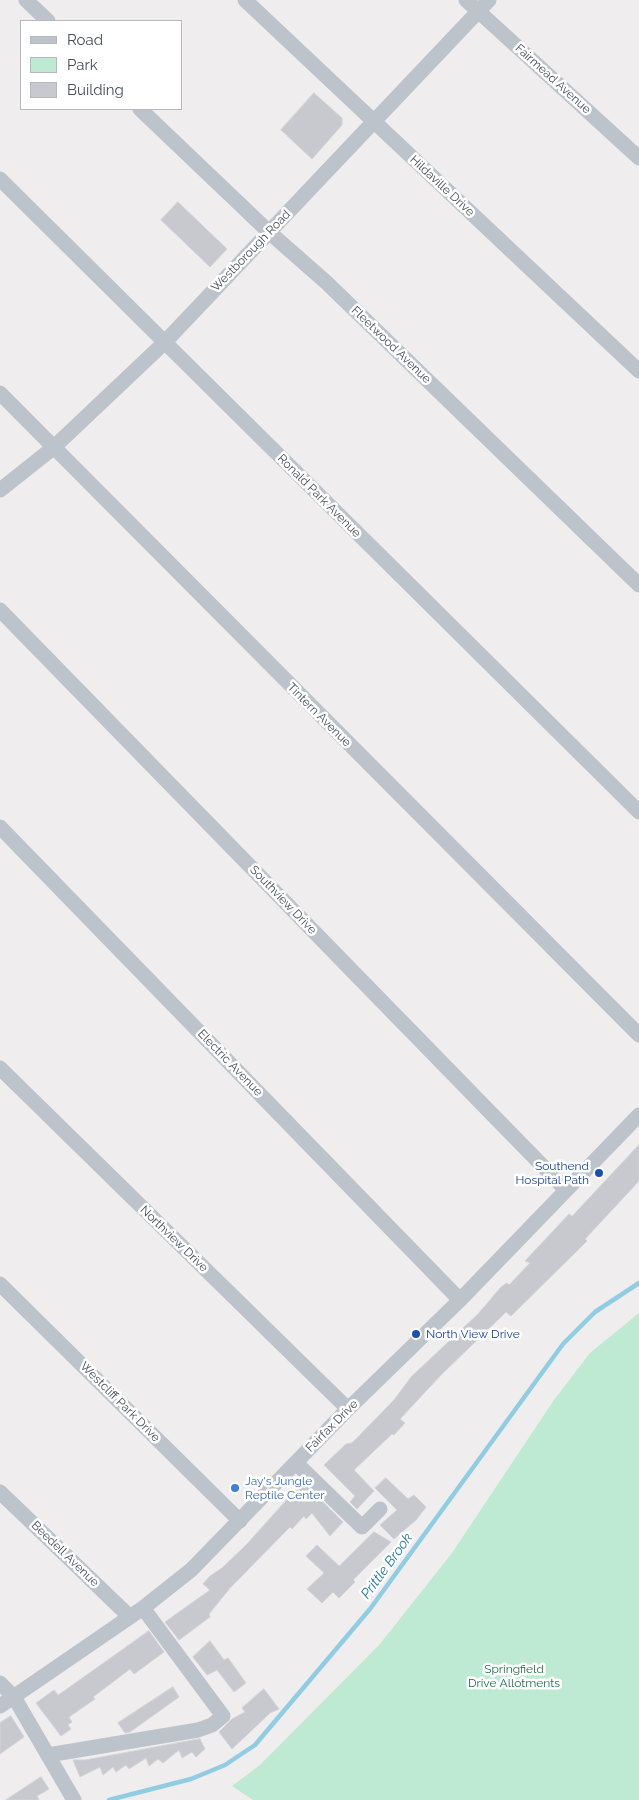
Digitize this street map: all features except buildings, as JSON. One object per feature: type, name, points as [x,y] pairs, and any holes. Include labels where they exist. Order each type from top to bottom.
[{"type":"street","points":[[26,0],[47,20]]},
{"type":"street","name":"Hildaville Drive","points":[[245,0],[639,371]]},
{"type":"street","name":"Fairmead Avenue","points":[[466,0],[639,158]]},
{"type":"street","name":"Westborough Road","points":[[0,490],[53,448],[164,343],[489,0]]},
{"type":"street","name":"Fleetwood Avenue","points":[[141,110],[269,232],[327,282],[639,585]]},
{"type":"street","name":"Ronald Park Avenue","points":[[0,179],[639,812]]},
{"type":"street","name":"Tintern Avenue","points":[[0,393],[639,1035]]},
{"type":"street","name":"Southview Drive","points":[[0,610],[566,1190]]},
{"type":"street","name":"Electric Avenue","points":[[0,827],[460,1300]]},
{"type":"street","name":"Northview Drive","points":[[0,1068],[348,1409]]},
{"type":"street","name":"Fairfax Drive","points":[[0,1706],[143,1608],[191,1570],[348,1409],[460,1300],[639,1115]]},
{"type":"street","name":"Westcliff Park Drive","points":[[0,1284],[240,1520]]},
{"type":"street","points":[[296,1462],[362,1527],[380,1509]]},
{"type":"street","name":"Beedell Avenue","points":[[0,1492],[130,1617]]},
{"type":"street","points":[[48,1755],[198,1730],[212,1725],[223,1716],[143,1608]]},
{"type":"street","points":[[0,1684],[14,1697],[74,1800]]},
{"type":"green space","name":"Springfield Drive Allotments","points":[[639,1313],[639,1800],[253,1800],[232,1786],[260,1765],[380,1644],[452,1553],[554,1400],[590,1353]]},
{"type":"waterway","name":"Prittle Brook","points":[[109,1800],[191,1779],[225,1765],[255,1745],[370,1609],[563,1344],[595,1312],[639,1283]]},
{"type":"place","name":"Southend Hospital Path","points":[[599,1173]]},
{"type":"place","name":"North View Drive","points":[[416,1334]]},
{"type":"place","name":"Jay's Jungle Reptile Center","points":[[235,1488]]}]
